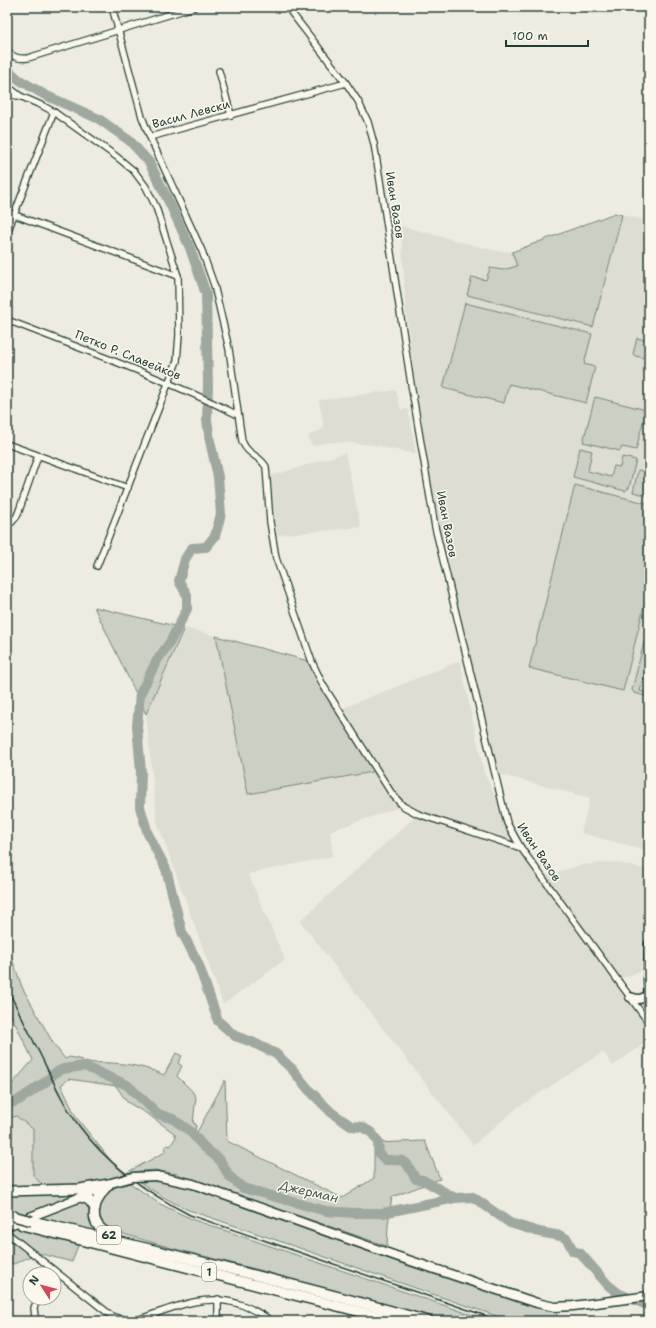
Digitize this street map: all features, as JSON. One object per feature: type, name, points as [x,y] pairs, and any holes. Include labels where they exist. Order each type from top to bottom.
[{"type":"main road","points":[[630,997],[636,1000],[641,1000],[649,996],[649,944]]},
{"type":"main road","points":[[7,1226],[110,1184],[133,1177],[156,1176],[193,1184],[537,1304],[555,1307],[573,1306],[598,1304],[649,1296]]},
{"type":"main road","points":[[7,1191],[80,1189],[110,1184]]},
{"type":"main road","points":[[95,1208],[98,1198],[110,1184]]},
{"type":"main road","points":[[80,1197],[89,1200],[95,1208]]},
{"type":"main road","name":"62","points":[[95,1208],[95,1218],[103,1231],[140,1246]]},
{"type":"main road","name":"1","points":[[9,1217],[140,1246],[299,1285],[428,1321]]},
{"type":"main road","name":"1","points":[[9,1217],[22,1225],[396,1321]]},
{"type":"street","name":"Васил Левски","points":[[112,7],[142,117],[150,137],[346,83]]},
{"type":"street","points":[[7,51],[13,57],[19,59],[28,58],[118,32],[193,7]]},
{"type":"street","name":"Иван Вазов","points":[[287,7],[346,83],[358,101],[368,122],[374,144],[411,384],[435,527],[503,812],[507,823],[521,848],[649,1023]]},
{"type":"street","points":[[219,71],[231,114]]},
{"type":"street","points":[[7,86],[20,96]]},
{"type":"street","points":[[7,93],[20,96],[54,112],[134,171],[146,187],[156,207],[178,276],[179,335],[177,361],[97,566]]},
{"type":"street","points":[[7,233],[54,112]]},
{"type":"street","points":[[150,137],[202,251],[214,285],[229,349],[242,442],[244,447],[250,453],[265,464],[270,522],[276,558],[312,662],[323,685],[392,794],[403,806],[418,814],[521,848]]},
{"type":"street","points":[[7,212],[178,276]]},
{"type":"street","name":"Петко Р. Славейков","points":[[7,320],[169,383],[238,415]]},
{"type":"street","points":[[7,444],[128,488]]},
{"type":"street","points":[[12,522],[17,516],[38,456]]},
{"type":"street","points":[[7,1233],[45,1266]]},
{"type":"street","points":[[62,1279],[113,1317],[133,1321],[185,1303],[218,1299],[240,1304],[272,1321]]},
{"type":"street","points":[[218,1299],[218,1321]]},
{"type":"street","points":[[34,1321],[35,1306]]},
{"type":"street","points":[[153,1315],[158,1321]]},
{"type":"shaded area","points":[[615,213],[649,221],[649,851],[581,833],[590,798],[498,774],[437,522],[406,314],[401,226],[492,250],[512,252]]},
{"type":"shaded area","points":[[615,213],[622,215],[593,327],[467,295],[472,277],[486,280],[490,268],[503,270],[517,266],[512,252]]},
{"type":"shaded area","points":[[465,303],[592,334],[584,364],[595,367],[586,403],[509,384],[504,403],[443,388]]},
{"type":"shaded area","points":[[637,338],[649,341],[649,359],[635,356],[633,354]]},
{"type":"shaded area","points":[[396,390],[401,410],[408,409],[416,454],[373,445],[352,443],[331,442],[312,446],[308,436],[324,428],[319,400]]},
{"type":"shaded area","points":[[595,397],[646,410],[636,450],[622,447],[620,451],[583,442]]},
{"type":"shaded area","points":[[580,448],[592,451],[588,471],[611,477],[614,466],[620,467],[622,457],[636,460],[629,488],[625,491],[573,477]]},
{"type":"shaded area","points":[[345,453],[361,527],[277,535],[271,476]]},
{"type":"shaded area","points":[[638,470],[649,472],[647,487],[649,488],[649,496],[633,492]]},
{"type":"shaded area","points":[[575,485],[649,504],[649,586],[623,691],[529,668]]},
{"type":"shaded area","points":[[94,607],[184,628],[146,714]]},
{"type":"shaded area","points":[[184,628],[216,636],[248,794],[338,710],[460,661],[484,773],[507,823],[542,877],[581,865],[613,862],[649,870],[649,897],[643,933],[641,971],[618,980],[649,1023],[649,1040],[613,1066],[603,1052],[517,1108],[473,1145],[300,921],[418,814],[403,806],[330,831],[333,856],[248,874],[285,960],[223,1004],[157,822],[146,714]]},
{"type":"shaded area","points":[[649,629],[649,672],[645,672],[640,691],[649,693],[649,697],[634,693],[632,690],[647,630]]},
{"type":"shaded area","points":[[216,636],[312,662],[378,771],[248,794]]},
{"type":"shaded area","points":[[7,949],[22,987],[53,1043],[65,1059],[70,1057],[82,1060],[83,1063],[124,1064],[144,1068],[164,1075],[176,1053],[182,1056],[178,1063],[182,1066],[177,1076],[196,1097],[193,1123],[196,1124],[195,1136],[225,1080],[227,1141],[342,1198],[374,1178],[374,1143],[425,1141],[440,1179],[392,1197],[387,1246],[177,1174],[155,1170],[139,1171],[98,1181],[73,1185],[43,1186],[33,1175],[33,1129],[16,1116],[7,1119],[7,1090],[33,1060],[7,1007]],"holes":[[[69,1079],[116,1086],[127,1102],[149,1115],[174,1133],[176,1137],[170,1146],[167,1145],[164,1149],[167,1151],[126,1173],[112,1162],[76,1117],[61,1085]]]},
{"type":"shaded area","points":[[16,1116],[33,1129],[33,1175],[43,1186],[7,1187],[7,1119]]},
{"type":"shaded area","points":[[156,1181],[177,1183],[403,1264],[520,1303],[556,1311],[558,1321],[511,1321],[186,1209],[163,1197],[140,1182]]},
{"type":"shaded area","points":[[130,1183],[160,1204],[194,1220],[490,1321],[448,1321],[349,1296],[263,1271],[175,1249],[113,1231],[102,1221],[98,1207],[111,1190],[118,1186]]},
{"type":"shaded area","points":[[78,1193],[22,1215],[7,1211],[7,1194]]},
{"type":"shaded area","points":[[80,1202],[85,1202],[90,1207],[101,1234],[37,1219]]},
{"type":"shaded area","points":[[17,1226],[79,1243],[72,1262],[38,1253],[14,1264],[7,1262],[7,1230]]},
{"type":"waterway","points":[[7,69],[18,79],[45,95],[99,119],[130,141],[149,162],[190,248],[206,294],[208,385],[207,420],[218,477],[221,514],[215,536],[206,547],[192,548],[185,559],[179,581],[187,595],[187,609],[170,642],[156,662],[140,694],[137,726],[141,772],[140,807],[148,834],[166,869],[182,932],[198,963],[218,1021],[235,1036],[252,1042],[276,1054],[292,1069],[309,1090],[332,1113],[351,1126],[362,1127],[372,1133],[378,1142],[379,1153],[385,1160],[399,1160],[405,1162],[416,1179],[423,1180],[455,1198]]},
{"type":"waterway","name":"Джерман","points":[[7,1105],[19,1100],[44,1083],[55,1073],[63,1069],[84,1066],[127,1085],[158,1114],[173,1119],[190,1131],[203,1146],[220,1160],[229,1176],[243,1188],[326,1211],[355,1213],[383,1213],[455,1198],[473,1197],[510,1223],[539,1232],[561,1236],[567,1239],[573,1251],[580,1253],[608,1285],[618,1293],[649,1306]]},
{"type":"railway","points":[[7,990],[59,1093],[74,1119],[103,1154],[144,1188],[190,1215],[501,1321]]}]
